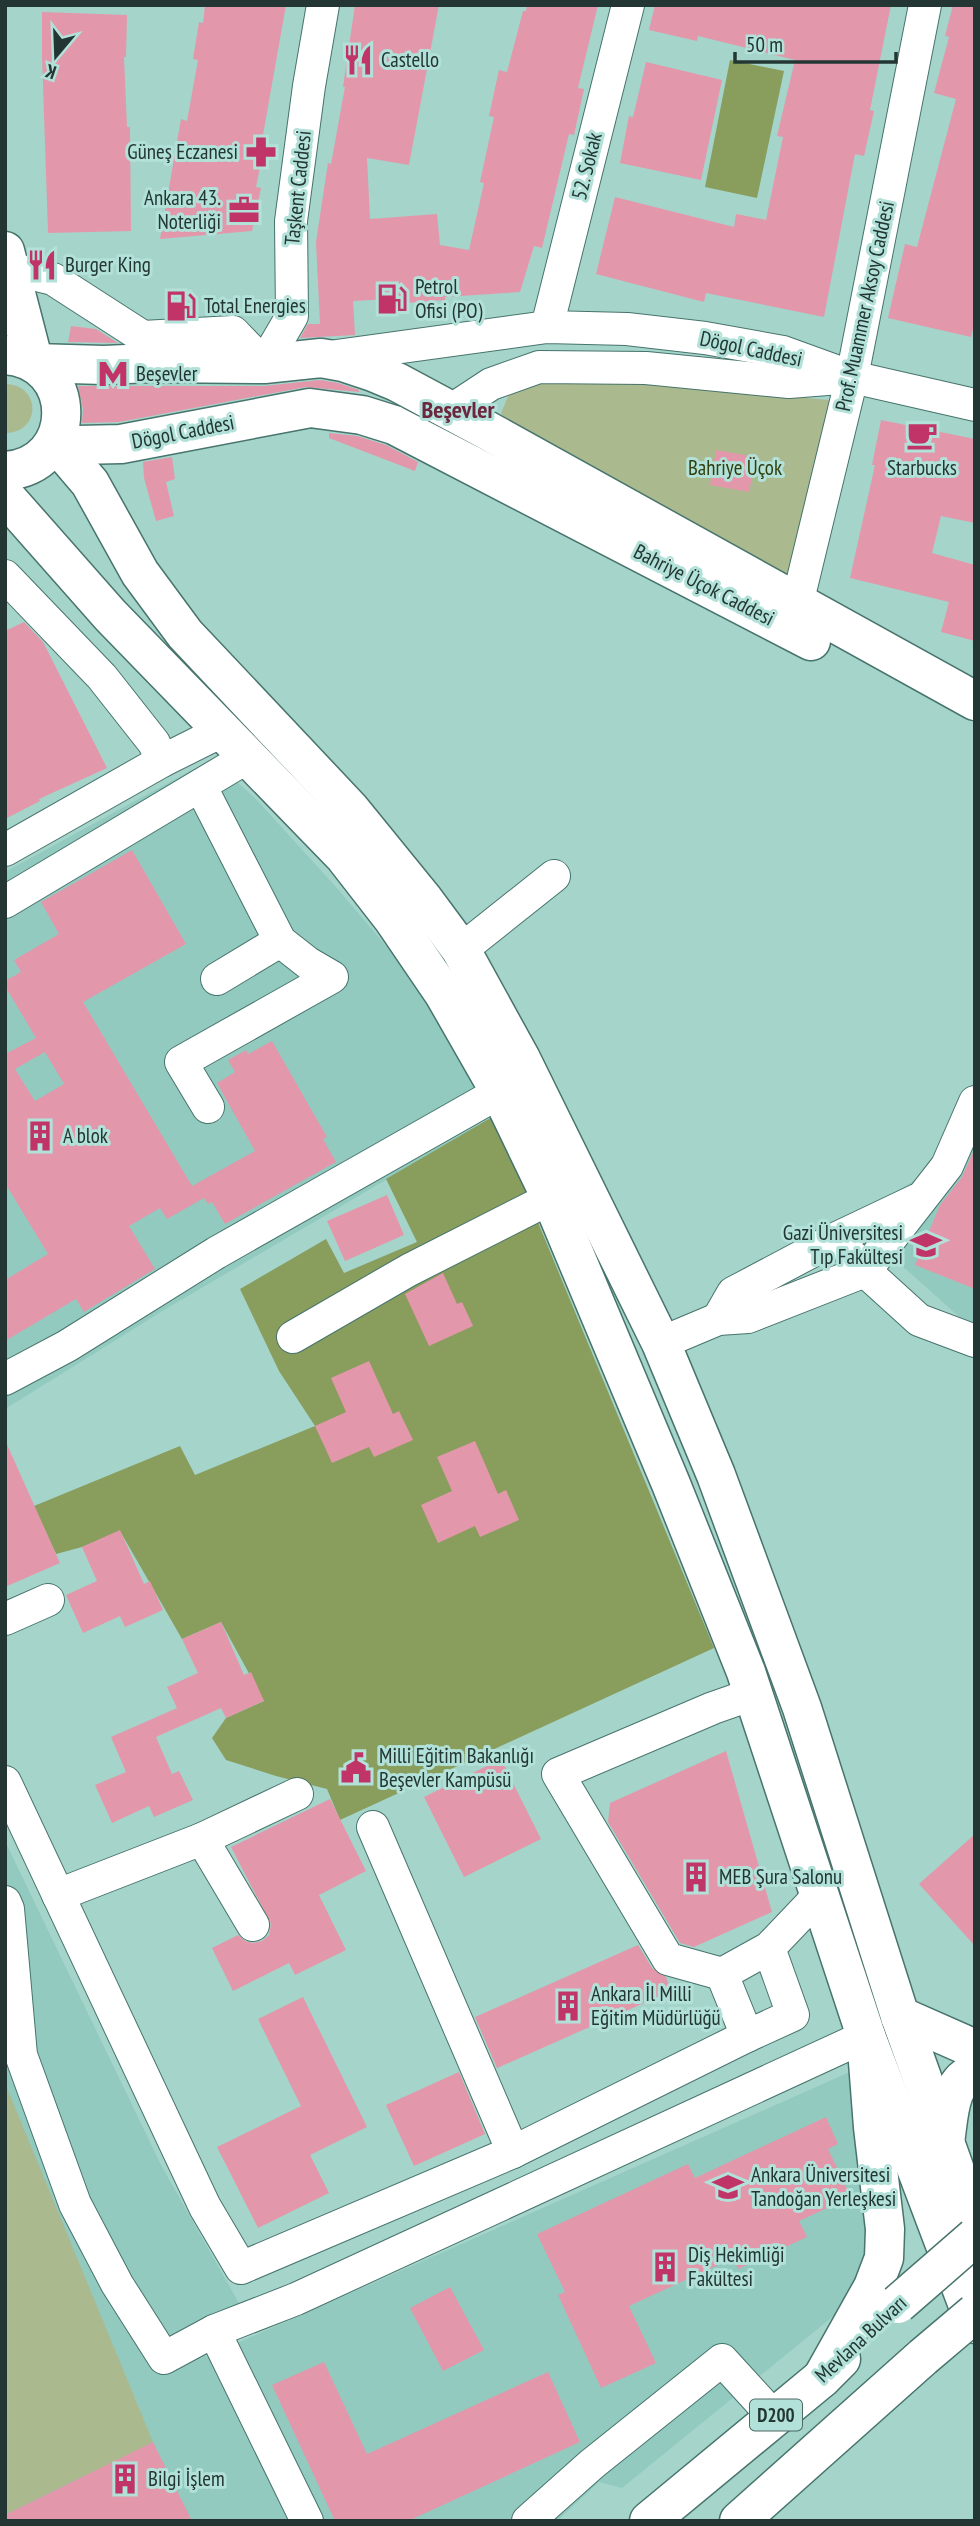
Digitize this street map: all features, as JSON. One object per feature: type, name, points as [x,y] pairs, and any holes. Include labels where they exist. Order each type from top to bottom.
[{"type":"main road","points":[[5,471],[31,465],[44,456],[55,442],[61,426],[62,407],[48,374],[20,359],[7,260]]},
{"type":"main road","name":"Dögol Caddesi","points":[[20,359],[104,365],[147,350],[264,364],[321,358],[343,362],[397,382],[450,411]]},
{"type":"main road","name":"Dögol Caddesi","points":[[55,442],[78,445],[121,444],[310,408],[362,415],[394,425],[433,446]]},
{"type":"main road","points":[[433,446],[450,411]]},
{"type":"main road","name":"Bahriye Üçok Caddesi","points":[[450,411],[975,701]]},
{"type":"main road","points":[[55,442],[90,483],[140,573],[185,634],[350,809],[424,900],[461,950],[521,1059],[661,1343],[716,1475],[802,1707],[900,2016],[975,2226]]},
{"type":"main road","name":"Bahriye Üçok Caddesi","points":[[433,446],[975,725]]},
{"type":"main road","points":[[5,496],[110,615],[344,856],[393,919],[444,994],[500,1092],[551,1198],[671,1484],[753,1694],[866,2036],[975,2324]]},
{"type":"main road","points":[[900,2016],[975,2049]]},
{"type":"main road","points":[[822,2378],[873,2287],[884,2258],[885,2229],[866,2036]]},
{"type":"main road","points":[[945,2142],[955,2090],[961,2080],[975,2073]]},
{"type":"main road","name":"Mevlana Bulvarı","points":[[649,2521],[822,2378],[898,2304],[975,2237]]},
{"type":"main road","name":"D200","points":[[739,2521],[975,2313]]},
{"type":"street","name":"Taşkent Caddesi","points":[[264,364],[292,316],[291,221],[323,5]]},
{"type":"street","name":"52. Sokak","points":[[547,327],[628,5]]},
{"type":"street","name":"Prof. Muammer Aksoy Caddesi","points":[[797,604],[852,377],[925,5]]},
{"type":"street","points":[[7,260],[53,279],[147,350]]},
{"type":"street","name":"Dögol Caddesi","points":[[321,358],[547,327],[628,329],[705,338],[783,352],[852,377]]},
{"type":"street","name":"Dögol Caddesi","points":[[450,411],[491,384],[538,368],[646,368],[789,382],[852,377]]},
{"type":"street","points":[[852,377],[975,405]]},
{"type":"street","points":[[5,576],[102,677],[153,743],[162,761]]},
{"type":"street","points":[[5,850],[162,761],[234,744]]},
{"type":"street","points":[[5,902],[201,787],[234,744]]},
{"type":"street","points":[[201,787],[280,941],[308,963],[332,976],[181,1062],[208,1107]]},
{"type":"street","points":[[461,950],[554,876]]},
{"type":"street","points":[[217,979],[280,941]]},
{"type":"street","points":[[5,1379],[66,1346],[216,1253],[500,1092]]},
{"type":"street","points":[[661,1343],[718,1319],[748,1317],[865,1271],[947,1166],[975,1102]]},
{"type":"street","points":[[293,1337],[410,1270],[551,1198]]},
{"type":"street","points":[[718,1319],[733,1293],[837,1238],[921,1199]]},
{"type":"street","points":[[837,1238],[865,1271],[919,1320],[975,1341]]},
{"type":"street","points":[[5,1619],[48,1600]]},
{"type":"street","points":[[753,1694],[713,1708],[558,1774],[668,1959],[722,1974],[769,1948],[810,1905],[818,1892]]},
{"type":"street","points":[[5,1782],[205,2207],[241,2268],[513,2152],[793,2015],[769,1948]]},
{"type":"street","points":[[58,1895],[202,1839],[297,1794]]},
{"type":"street","points":[[373,1827],[513,2152]]},
{"type":"street","points":[[202,1839],[253,1925]]},
{"type":"street","points":[[5,1902],[8,1909],[13,2058],[75,2204],[117,2284],[164,2358],[214,2331],[296,2298],[866,2036]]},
{"type":"street","points":[[722,1974],[747,2036]]},
{"type":"street","points":[[214,2331],[307,2521]]},
{"type":"street","points":[[528,2521],[592,2464],[722,2360],[774,2417]]},
{"type":"shaded area","points":[[212,759],[256,799],[336,887],[426,993],[495,1116],[169,1307],[5,1409],[5,872]]},
{"type":"shaded area","name":"Gazi Üniversitesi Tıp Fakültesi","points":[[975,1134],[975,1331],[850,1219],[920,1177]]},
{"type":"shaded area","name":"Ankara Üniversitesi Tandoğan Yerleşkesi","points":[[5,1841],[161,2165],[240,2305],[193,2324],[206,2357],[850,2072],[872,2260],[836,2314],[622,2488],[599,2482],[557,2521],[5,2521]]},
{"type":"green space","points":[[730,60],[784,71],[757,198],[705,187]]},
{"type":"green space","name":"Bahriye Üçok","points":[[569,377],[829,400],[788,582],[512,434],[501,413],[510,392],[525,382]]},
{"type":"green space","points":[[5,384],[17,386],[25,392],[31,400],[32,408],[26,425],[17,431],[5,433]]},
{"type":"green space","points":[[494,1116],[714,1648],[340,1820],[327,1789],[226,1760],[212,1738],[226,1718],[264,1701],[221,1622],[182,1639],[120,1531],[82,1547],[56,1554],[34,1506],[180,1446],[195,1475],[315,1426],[279,1371],[240,1289],[326,1239],[344,1273],[417,1242],[386,1179]]},
{"type":"green space","points":[[5,2083],[153,2442],[5,2515]]},
{"type":"building","points":[[205,5],[286,5],[263,135],[266,136],[256,187],[261,188],[252,231],[160,239],[181,119],[187,121],[198,60],[193,59],[199,22],[203,23]]},
{"type":"building","points":[[355,5],[439,5],[409,165],[367,158],[370,219],[437,214],[440,245],[469,250],[484,183],[480,182],[494,117],[489,116],[499,70],[507,72],[523,11],[526,11],[527,5],[598,5],[578,88],[584,89],[574,135],[569,134],[542,248],[534,246],[520,292],[393,304],[392,299],[353,301],[355,335],[300,338],[308,324],[320,324],[316,242],[328,163],[331,164],[345,87]]},
{"type":"building","points":[[655,5],[891,5],[870,110],[874,111],[864,156],[855,154],[824,317],[706,293],[704,302],[596,274],[615,197],[734,227],[736,214],[766,220],[783,137],[777,136],[795,60],[698,36],[697,41],[649,30]]},
{"type":"building","points":[[953,5],[975,5],[975,321],[971,337],[888,318],[905,244],[917,247],[956,99],[934,93],[949,37],[945,36]]},
{"type":"building","points":[[42,12],[127,15],[124,57],[127,127],[130,127],[131,231],[48,233]]},
{"type":"building","points":[[646,62],[722,80],[701,180],[620,163],[629,116],[633,117]]},
{"type":"building","points":[[71,326],[96,329],[118,343],[68,342]]},
{"type":"building","points":[[320,380],[338,383],[359,392],[306,387],[119,422],[82,423],[83,409],[78,386],[264,386]]},
{"type":"building","points":[[881,420],[975,439],[975,523],[941,516],[932,553],[975,565],[975,641],[941,632],[949,602],[850,578],[875,465],[872,465]]},
{"type":"building","points":[[329,433],[357,436],[386,445],[418,462],[415,471],[329,438]]},
{"type":"building","points":[[716,450],[756,457],[749,492],[710,485]]},
{"type":"building","points":[[172,457],[175,479],[166,482],[174,516],[156,521],[144,478],[143,462]]},
{"type":"building","points":[[24,622],[43,642],[107,768],[39,799],[40,801],[5,819],[5,631]]},
{"type":"building","points":[[132,850],[186,944],[83,1002],[192,1186],[255,1151],[217,1083],[235,1072],[228,1060],[246,1050],[248,1054],[272,1041],[327,1137],[323,1139],[336,1162],[225,1224],[212,1202],[208,1204],[204,1198],[167,1219],[160,1208],[129,1226],[155,1269],[84,1312],[76,1299],[5,1341],[5,1280],[48,1254],[5,1183],[5,1054],[36,1038],[5,986],[5,981],[21,972],[14,960],[59,934],[41,902]],"holes":[[[45,1052],[64,1084],[35,1101],[15,1069]]]},
{"type":"building","points":[[975,1148],[975,1289],[915,1265],[940,1205],[962,1177]]},
{"type":"building","points":[[387,1195],[404,1235],[345,1261],[327,1221]]},
{"type":"building","points":[[443,1273],[457,1304],[462,1302],[473,1326],[429,1346],[405,1294]]},
{"type":"building","points":[[369,1361],[393,1414],[399,1411],[413,1440],[374,1457],[369,1447],[332,1463],[315,1426],[346,1412],[331,1378]]},
{"type":"building","points":[[5,1440],[60,1563],[5,1587]]},
{"type":"building","points":[[475,1441],[498,1494],[506,1490],[519,1520],[480,1537],[475,1526],[438,1543],[421,1505],[452,1491],[437,1457]]},
{"type":"building","points":[[120,1530],[144,1584],[150,1581],[163,1610],[125,1627],[120,1616],[83,1633],[66,1595],[97,1581],[82,1547]]},
{"type":"building","points":[[221,1622],[244,1675],[251,1672],[264,1701],[226,1718],[221,1708],[156,1737],[172,1774],[179,1771],[193,1800],[154,1817],[149,1806],[112,1823],[95,1785],[126,1772],[111,1737],[177,1708],[167,1687],[198,1673],[182,1639]]},
{"type":"building","name":"MEB Şura Salonu","points":[[726,1751],[772,1912],[694,1947],[680,1943],[608,1822],[610,1803]]},
{"type":"building","points":[[501,1759],[541,1839],[464,1877],[424,1797]]},
{"type":"building","points":[[330,1799],[366,1871],[319,1895],[346,1950],[295,1975],[289,1963],[233,1991],[212,1948],[238,1935],[253,1943],[262,1941],[269,1935],[271,1924],[231,1847]]},
{"type":"building","points":[[975,1834],[975,1946],[919,1884]]},
{"type":"building","name":"Ankara İl Milli Eğitim Müdürlüğü","points":[[638,1945],[652,1968],[666,1977],[671,1991],[497,2068],[475,2017]]},
{"type":"building","points":[[303,1997],[367,2127],[310,2155],[329,2193],[258,2228],[217,2147],[301,2106],[258,2019]]},
{"type":"building","points":[[459,2072],[485,2134],[414,2166],[386,2105]]},
{"type":"building","points":[[826,2117],[838,2144],[828,2149],[851,2197],[799,2221],[807,2237],[738,2269],[733,2258],[629,2306],[656,2363],[601,2388],[558,2295],[565,2292],[537,2234],[688,2164],[695,2178]]},
{"type":"building","points":[[450,2287],[484,2350],[443,2371],[410,2308]]},
{"type":"building","points":[[324,2362],[367,2454],[548,2372],[580,2442],[408,2521],[335,2521],[272,2385]]},
{"type":"building","name":"Bilgi İşlem","points":[[153,2442],[192,2521],[5,2521],[5,2515]]},
{"type":"place","name":"Castello","points":[[358,60]]},
{"type":"place","name":"Güneş Eczanesi","points":[[261,152]]},
{"type":"place","name":"Ankara 43. Noterliği","points":[[244,210]]},
{"type":"place","name":"Burger King","points":[[42,265]]},
{"type":"place","name":"Petrol Ofisi (PO)","points":[[392,299]]},
{"type":"place","name":"Total Energies","points":[[181,306]]},
{"type":"place","name":"Beşevler","points":[[113,374]]},
{"type":"place","name":"Starbucks","points":[[922,435]]},
{"type":"place","name":"A blok","points":[[40,1136]]},
{"type":"place","name":"Gazi Üniversitesi Tıp Fakültesi","points":[[926,1245]]},
{"type":"place","name":"Milli Eğitim Bakanlığı Beşevler Kampüsü","points":[[356,1768]]},
{"type":"place","name":"MEB Şura Salonu","points":[[696,1877]]},
{"type":"place","name":"Ankara İl Milli Eğitim Müdürlüğü","points":[[568,2006]]},
{"type":"place","name":"Ankara Üniversitesi Tandoğan Yerleşkesi","points":[[728,2187]]},
{"type":"place","name":"Diş Hekimliği Fakültesi","points":[[665,2267]]},
{"type":"place","name":"Bilgi İşlem","points":[[125,2479]]},
{"type":"district","name":"Beşevler","points":[[458,410]]}]
